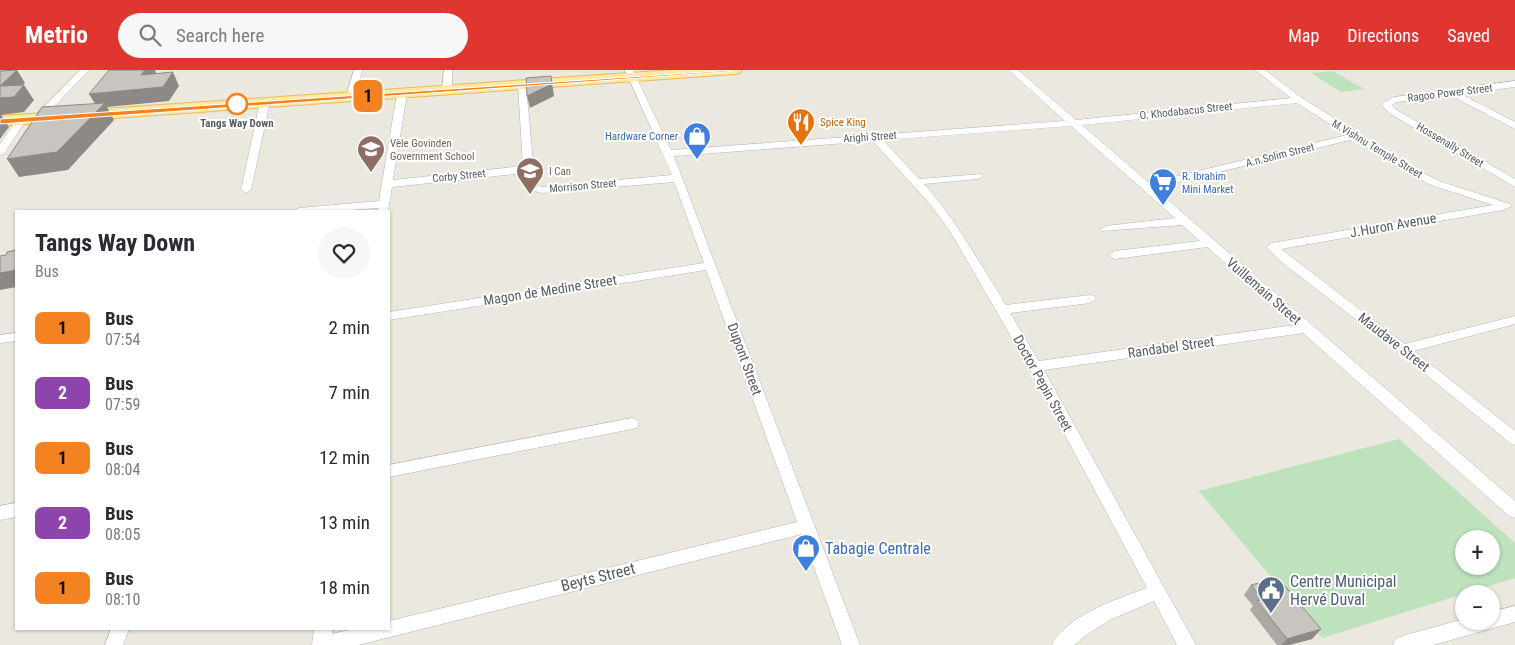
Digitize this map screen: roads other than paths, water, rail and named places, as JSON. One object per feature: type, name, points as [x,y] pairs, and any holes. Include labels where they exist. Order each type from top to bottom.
[{"type":"main road","points":[[0,122],[522,85],[630,74],[736,70]]},
{"type":"street","points":[[37,119],[84,70]]},
{"type":"street","points":[[351,97],[358,70]]},
{"type":"street","points":[[447,90],[448,70]]},
{"type":"street","name":"Vuillemain Street","points":[[1013,70],[1513,507]]},
{"type":"street","name":"M.Vishnu Temple Street","points":[[1258,70],[1299,100],[1413,172],[1435,183],[1510,205]]},
{"type":"street","name":"Dupont Street","points":[[630,74],[678,178],[851,645]]},
{"type":"street","name":"Ragoo Power Street","points":[[1386,104],[1394,100],[1515,84]]},
{"type":"street","name":"Morrison Street","points":[[522,85],[530,186],[541,190],[678,178]]},
{"type":"street","points":[[1502,86],[1515,92]]},
{"type":"street","points":[[1452,93],[1515,126]]},
{"type":"street","points":[[327,210],[384,208],[402,94]]},
{"type":"street","name":"O. Khodabacus Street","points":[[1073,123],[1299,100]]},
{"type":"street","points":[[246,190],[265,102]]},
{"type":"street","name":"Hossenally Street","points":[[1386,104],[1392,111],[1515,184]]},
{"type":"street","points":[[0,152],[20,120]]},
{"type":"street","name":"Arighi Street","points":[[668,153],[875,136],[1073,123]]},
{"type":"street","name":"Doctor Pepin Street","points":[[875,136],[956,231],[1035,366],[1187,645]]},
{"type":"street","name":"A.n.Solim Street","points":[[1146,187],[1355,136]]},
{"type":"street","name":"Corby Street","points":[[389,184],[529,169]]},
{"type":"street","points":[[916,182],[977,176]]},
{"type":"street","name":"J.Huron Avenue","points":[[1272,247],[1510,205]]},
{"type":"street","points":[[1106,229],[1184,221]]},
{"type":"street","points":[[1115,255],[1210,243]]},
{"type":"street","name":"Maudave Street","points":[[1272,247],[1515,439]]},
{"type":"street","name":"Magon de Medine Street","points":[[390,316],[710,266]]},
{"type":"street","points":[[1002,310],[1090,299]]},
{"type":"street","points":[[1403,349],[1515,320]]},
{"type":"street","name":"Randabel Street","points":[[1035,366],[1306,328]]},
{"type":"street","points":[[390,471],[632,424]]},
{"type":"street","points":[[0,513],[15,510]]},
{"type":"street","name":"Beyts Street","points":[[390,629],[808,526]]},
{"type":"street","points":[[1061,645],[1073,633],[1112,608],[1157,592]]},
{"type":"street","points":[[1500,618],[1515,614]]},
{"type":"street","points":[[114,645],[120,630]]},
{"type":"street","points":[[321,645],[323,630]]},
{"type":"street","name":"Beyts Street","points":[[321,645],[384,630]]},
{"type":"street","points":[[1402,645],[1457,630]]},
{"type":"place","name":"Tangs Way Down","points":[[237,104]]},
{"type":"place","name":"Spice King","points":[[801,146]]},
{"type":"place","name":"Hardware Corner","points":[[697,160]]},
{"type":"place","name":"Vèle Govinden Government School","points":[[371,173]]},
{"type":"place","name":"I Can","points":[[530,195]]},
{"type":"place","name":"R. Ibrahim Mini Market","points":[[1163,206]]},
{"type":"place","name":"Tabagie Centrale","points":[[806,572]]},
{"type":"place","name":"Centre Municipal Hervé Duval","points":[[1271,614]]}]
